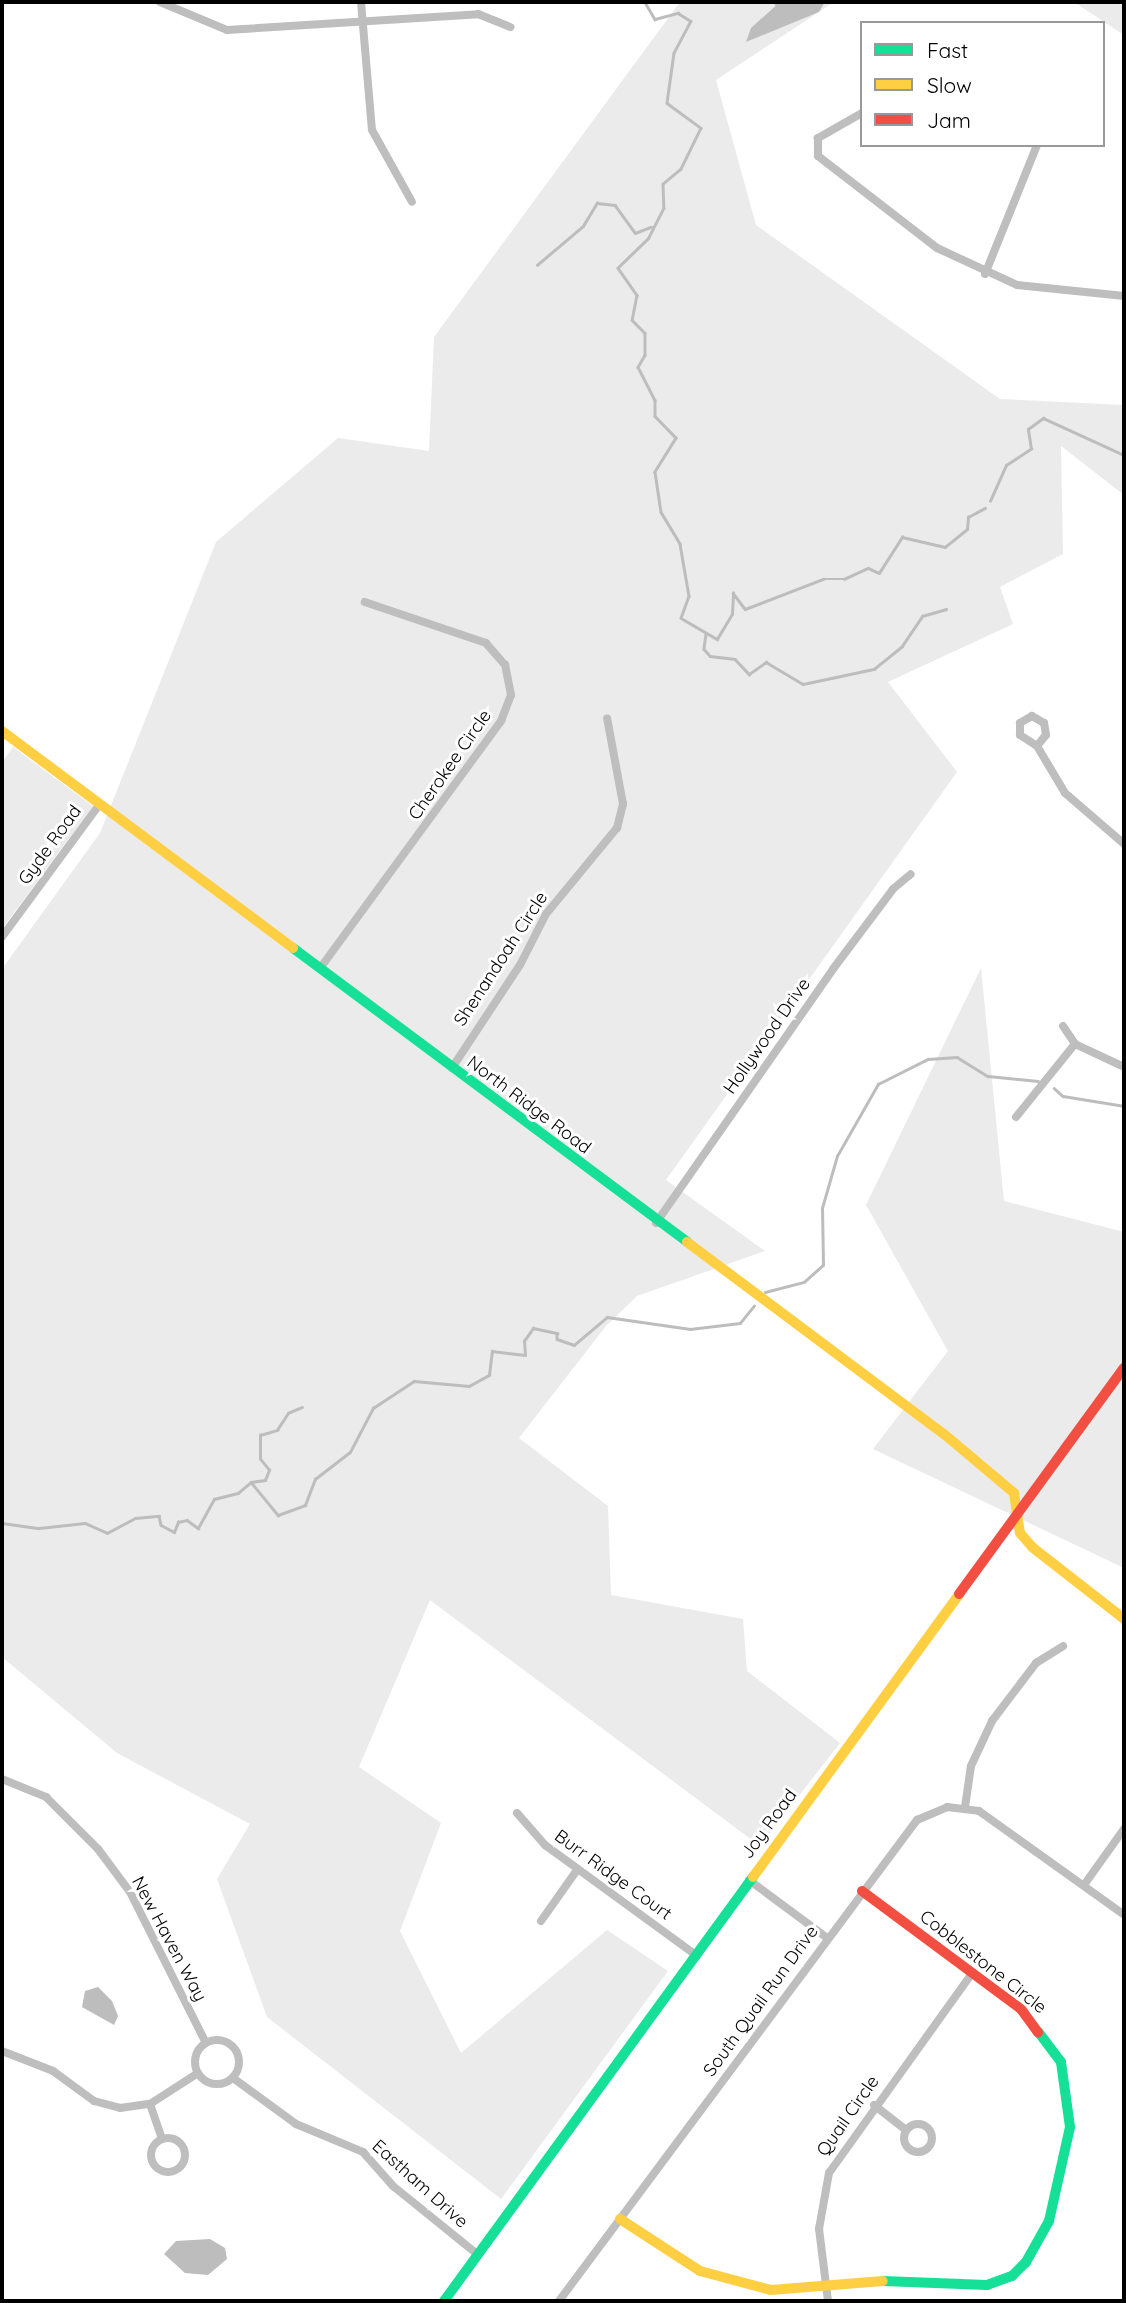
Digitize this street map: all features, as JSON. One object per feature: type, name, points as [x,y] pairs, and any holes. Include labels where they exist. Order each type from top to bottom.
[{"type":"street","points":[[159,2],[227,30],[478,14],[510,27]]},
{"type":"street","points":[[361,2],[360,22],[372,130],[412,202]]},
{"type":"street","points":[[860,114],[818,138],[814,147],[818,156],[937,248],[985,274],[1052,291],[1124,296]]},
{"type":"street","points":[[985,274],[1036,147]]},
{"type":"street","name":"Cherokee Circle","points":[[321,967],[501,721],[511,695],[505,665],[486,643],[365,602]]},
{"type":"street","name":"Shenandoah Circle","points":[[452,1068],[520,965],[546,914],[617,828],[622,804],[607,718]]},
{"type":"street","name":"North Ridge Road","points":[[2,731],[321,967],[656,1223],[944,1434],[1014,1493],[1016,1517],[1032,1547],[1124,1619]]},
{"type":"street","points":[[1037,746],[1065,793],[1124,844]]},
{"type":"street","name":"Gyde Road","points":[[2,937],[99,805]]},
{"type":"street","name":"Hollywood Drive","points":[[656,1223],[833,969],[893,889],[911,874]]},
{"type":"street","points":[[1063,1026],[1075,1044],[1124,1068]]},
{"type":"street","points":[[1016,1117],[1075,1044]]},
{"type":"street","name":"Joy Road","points":[[444,2301],[1124,1368]]},
{"type":"street","points":[[1063,1646],[1036,1662],[982,1737],[965,1807],[991,1817],[1124,1915]]},
{"type":"street","name":"New Haven Way","points":[[2,1779],[46,1797],[98,1849],[130,1892],[206,2043]]},
{"type":"street","name":"South Quail Run Drive","points":[[559,2301],[917,1820],[939,1809],[965,1807]]},
{"type":"street","name":"Burr Ridge Court","points":[[517,1813],[528,1830],[577,1870],[696,1956]]},
{"type":"street","points":[[1084,1885],[1124,1829]]},
{"type":"street","points":[[541,1921],[577,1870]]},
{"type":"street","points":[[749,1880],[827,1938]]},
{"type":"street","name":"Cobblestone Circle","points":[[620,2219],[678,2259],[723,2280],[771,2290],[826,2288],[916,2278],[994,2284],[1018,2272],[1044,2232],[1070,2127],[1066,2076],[1038,2025],[862,1891]]},
{"type":"street","name":"Quail Circle","points":[[828,2301],[819,2229],[823,2191],[837,2156],[972,1973]]},
{"type":"street","points":[[224,2040],[238,2052],[233,2078],[210,2083],[198,2073],[196,2056],[206,2043],[224,2040]]},
{"type":"street","points":[[2,2051],[53,2071],[94,2101],[120,2108],[150,2104],[198,2073]]},
{"type":"street","name":"Eastham Drive","points":[[233,2078],[296,2124],[363,2152],[393,2186],[477,2254]]},
{"type":"street","points":[[150,2104],[162,2139]]},
{"type":"street","points":[[874,2105],[906,2130]]},
{"type":"street","points":[[162,2139],[175,2139],[184,2149],[183,2162],[174,2171],[160,2170],[152,2161],[152,2148],[162,2139]]},
{"type":"shaded area","points":[[680,2],[834,2],[716,80],[756,225],[1000,399],[1124,405],[1124,495],[1061,446],[1063,554],[1000,587],[1013,624],[888,682],[957,772],[666,1180],[765,1251],[637,1296],[606,1326],[519,1438],[608,1506],[611,1595],[743,1619],[747,1671],[840,1743],[760,1846],[430,1600],[359,1767],[441,1823],[400,1931],[461,2053],[607,1930],[668,1971],[501,2199],[267,2017],[217,1879],[250,1824],[117,1753],[2,1657],[2,969],[100,833],[216,542],[338,438],[429,451],[434,337]]},
{"type":"shaded area","points":[[780,2],[825,2],[819,12],[746,42],[751,28]]},
{"type":"shaded area","points":[[1074,2],[1124,2],[1124,35]]},
{"type":"shaded area","points":[[13,747],[93,806],[2,929],[2,762]]},
{"type":"shaded area","points":[[981,968],[1004,1201],[1124,1232],[1124,1568],[873,1449],[948,1351],[866,1205]]},
{"type":"shaded area","points":[[98,1987],[112,2001],[118,2016],[114,2025],[82,2007],[85,1991]]},
{"type":"shaded area","points":[[210,2239],[225,2248],[227,2259],[208,2275],[185,2273],[164,2254],[176,2241]]},
{"type":"waterway","points":[[645,2],[655,19],[678,13],[691,21],[674,53],[667,103],[701,128],[681,169],[663,184],[664,208],[649,238],[618,268],[637,295],[632,320],[645,333],[645,355],[638,367],[655,400],[655,416],[676,438],[655,472],[661,512],[680,544],[689,596],[681,618],[717,639],[732,614],[733,593],[745,609],[823,579],[844,579],[868,568],[879,573],[902,537],[945,547],[967,529],[968,517],[985,508]]},
{"type":"waterway","points":[[537,265],[583,226],[597,203],[615,205],[635,233],[651,227]]},
{"type":"waterway","points":[[990,501],[1006,465],[1031,449],[1028,429],[1043,418],[1124,455]]},
{"type":"waterway","points":[[706,634],[704,649],[710,656],[735,659],[749,674],[766,662],[803,684],[874,669],[902,646],[922,616],[946,609]]},
{"type":"waterway","points":[[765,1292],[804,1282],[823,1265],[822,1208],[837,1156],[878,1084],[928,1059],[957,1057],[988,1076],[1038,1081]]},
{"type":"waterway","points":[[1054,1088],[1063,1096],[1124,1106]]},
{"type":"waterway","points":[[251,1482],[278,1515],[305,1505],[315,1479],[350,1452],[373,1408],[414,1381],[469,1386],[489,1375],[492,1351],[525,1355],[524,1341],[533,1328],[557,1333],[557,1339],[574,1345],[607,1317],[690,1329],[740,1323],[754,1306]]},
{"type":"waterway","points":[[251,1482],[265,1480],[269,1470],[260,1459],[260,1435],[277,1430],[288,1413],[302,1407]]},
{"type":"waterway","points":[[2,1523],[39,1528],[85,1523],[107,1533],[135,1518],[159,1516],[161,1525],[174,1532],[178,1522],[187,1520],[198,1528],[214,1499],[238,1493],[251,1482]]},
{"type":"traffic: fast","points":[[293,948],[687,1242]]},
{"type":"traffic: fast","points":[[444,2301],[753,1877]]},
{"type":"traffic: fast","points":[[883,2281],[987,2285],[1012,2276],[1026,2262],[1049,2221],[1070,2127],[1061,2062],[1038,2032]]},
{"type":"traffic: slow","points":[[2,731],[293,948]]},
{"type":"traffic: slow","points":[[687,1242],[944,1434],[1014,1493],[1020,1533],[1032,1547],[1124,1619]]},
{"type":"traffic: slow","points":[[753,1877],[959,1594]]},
{"type":"traffic: slow","points":[[620,2219],[700,2271],[771,2290],[883,2281]]},
{"type":"traffic: jam","points":[[959,1594],[1124,1368]]},
{"type":"traffic: jam","points":[[862,1891],[1021,2009],[1038,2032]]}]
